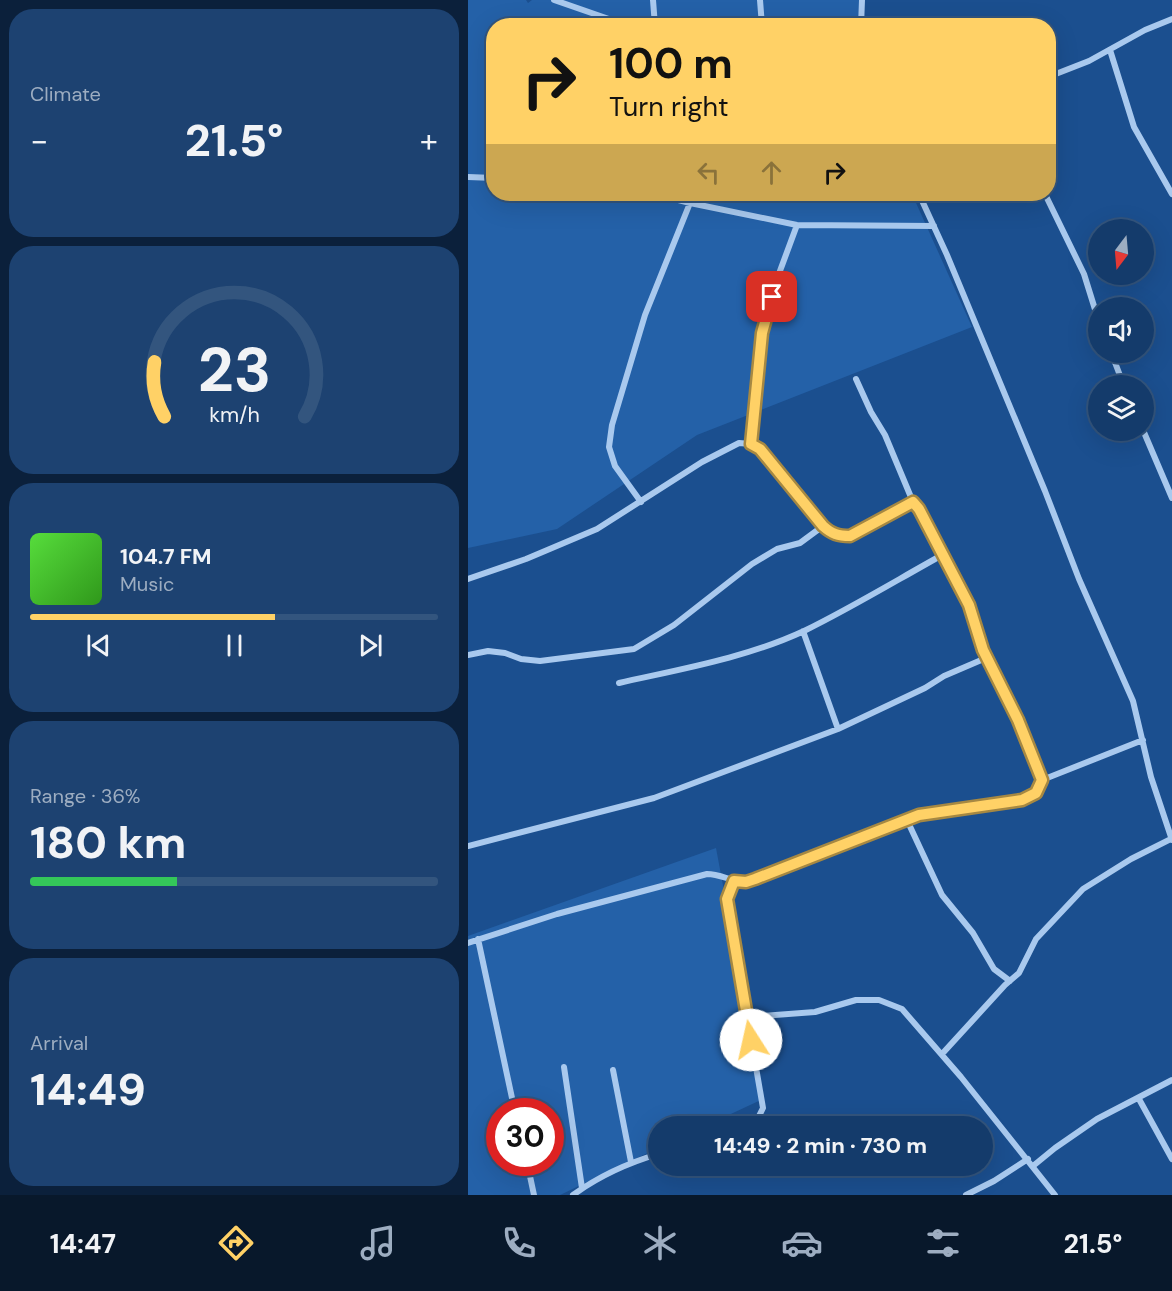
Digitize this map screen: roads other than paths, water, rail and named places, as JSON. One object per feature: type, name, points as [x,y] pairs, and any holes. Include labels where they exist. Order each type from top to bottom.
[{"type":"street","points":[[555,0],[606,18]]},
{"type":"street","points":[[653,0],[654,18]]},
{"type":"street","points":[[760,0],[761,18]]},
{"type":"street","points":[[861,18],[862,0]]},
{"type":"street","points":[[1056,74],[1089,61],[1145,30],[1172,19]]},
{"type":"street","points":[[1110,50],[1134,127],[1172,194]]},
{"type":"street","points":[[468,177],[486,178]]},
{"type":"street","points":[[682,201],[797,225],[934,226]]},
{"type":"street","points":[[922,201],[1133,701],[1151,777],[1172,839],[1131,859],[1083,890],[1036,939],[1019,974],[942,1054]]},
{"type":"street","points":[[1048,201],[1084,274],[1091,297]]},
{"type":"street","points":[[641,502],[615,466],[609,447],[612,425],[645,315],[690,203]]},
{"type":"street","points":[[751,444],[762,333],[777,279],[797,225]]},
{"type":"street","points":[[856,380],[885,435],[913,502],[944,554],[969,605],[986,658],[1018,720],[1042,780]]},
{"type":"street","points":[[1148,441],[1172,498]]},
{"type":"street","points":[[468,579],[526,559],[597,530],[702,462],[739,443],[751,444],[760,449],[832,534],[850,536],[913,502]]},
{"type":"street","points":[[468,655],[488,651],[540,661],[634,649],[674,625],[752,564],[777,549],[800,543],[823,526]]},
{"type":"street","points":[[620,682],[707,664],[765,646],[803,631],[944,554]]},
{"type":"street","points":[[803,631],[838,729]]},
{"type":"street","points":[[468,846],[654,798],[838,729],[925,688],[944,676],[986,658]]},
{"type":"street","points":[[468,943],[558,914],[707,874],[746,882],[919,815],[1022,800],[1036,793],[1042,780],[1143,740]]},
{"type":"street","points":[[907,820],[942,896],[973,933],[994,969],[1010,981]]},
{"type":"street","points":[[734,881],[727,899],[763,1108],[759,1116]]},
{"type":"street","points":[[478,939],[513,1098]]},
{"type":"street","points":[[747,1017],[815,1012],[856,1000],[879,1000],[902,1008],[1028,1159],[1055,1195]]},
{"type":"street","points":[[564,1067],[582,1188]]},
{"type":"street","points":[[613,1070],[631,1162]]},
{"type":"street","points":[[1033,1166],[1097,1119],[1172,1080]]},
{"type":"street","points":[[1139,1099],[1172,1159]]},
{"type":"street","points":[[573,1195],[631,1162],[648,1157]]},
{"type":"street","points":[[966,1195],[994,1181],[1028,1159]]},
{"type":"street","points":[[529,1176],[534,1195]]}]
